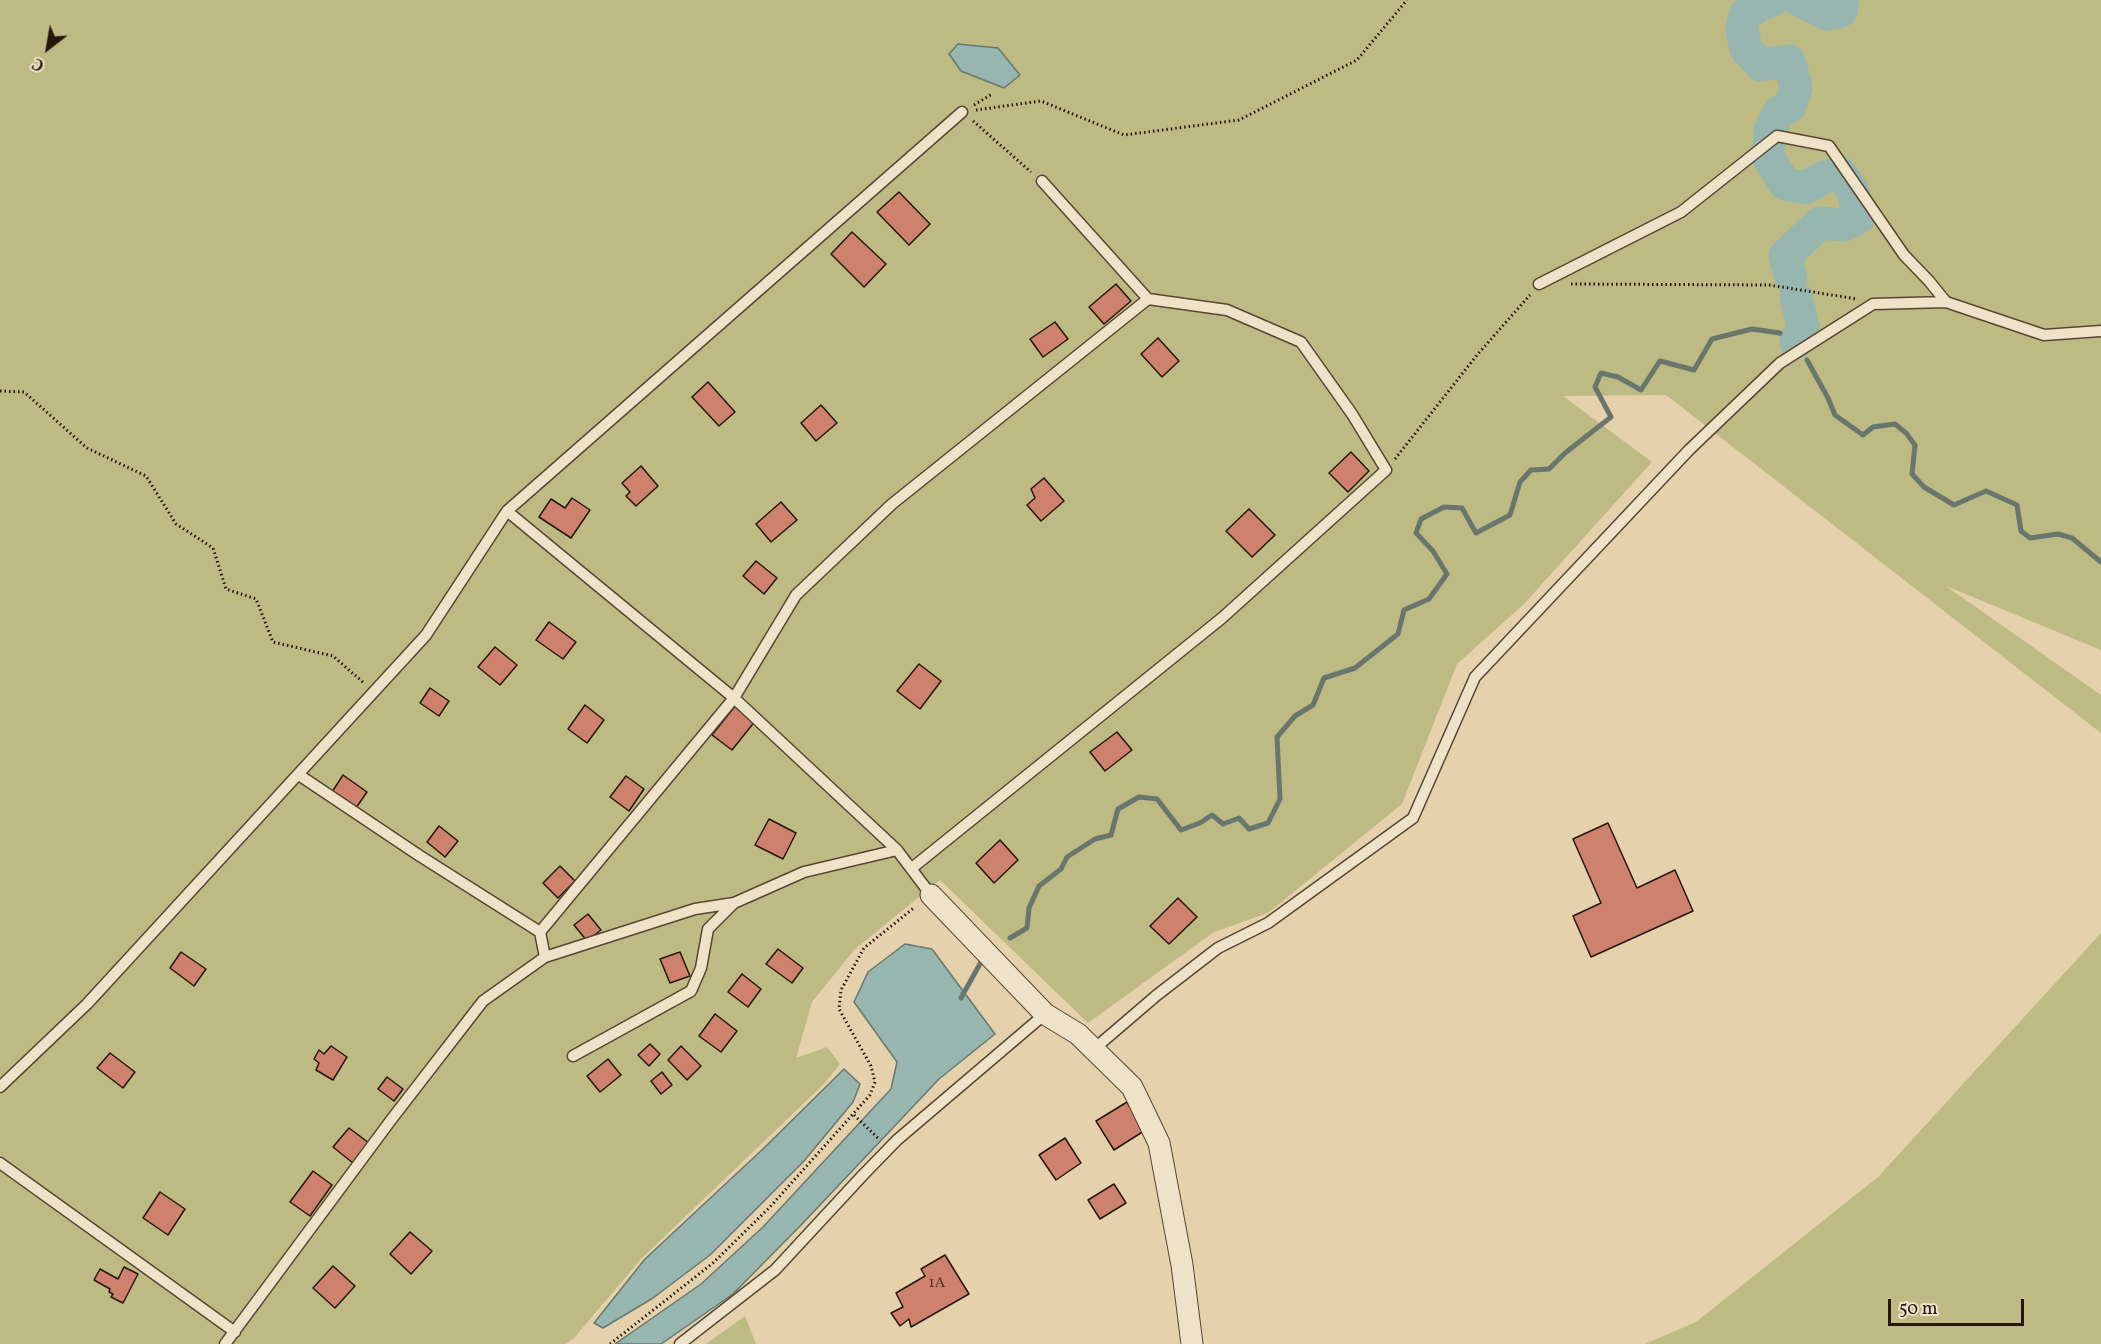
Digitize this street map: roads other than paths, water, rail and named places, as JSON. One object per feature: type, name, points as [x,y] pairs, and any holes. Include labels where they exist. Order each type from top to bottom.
[{"type":"street","points":[[931,895],[1045,1014],[1078,1034],[1132,1087],[1159,1143],[1182,1265],[1192,1344]]},
{"type":"lane","points":[[0,1087],[87,1004],[426,635],[507,511],[963,112]]},
{"type":"lane","points":[[1539,284],[1681,212],[1777,136],[1829,146],[1904,255],[1946,302]]},
{"type":"lane","points":[[912,868],[1222,618],[1386,470],[1352,414],[1301,342],[1227,310],[1148,299],[1042,181]]},
{"type":"lane","points":[[544,957],[540,932],[734,698],[796,595],[892,504],[1148,299]]},
{"type":"lane","points":[[1094,1049],[1157,995],[1218,948],[1268,923],[1413,818],[1474,677],[1689,450],[1780,363],[1873,303],[1946,302],[2044,335],[2101,331]]},
{"type":"lane","points":[[507,511],[734,698],[897,850],[931,895]]},
{"type":"lane","points":[[299,775],[540,932]]},
{"type":"lane","points":[[225,1344],[391,1120],[483,1001],[544,957],[695,909],[734,903],[804,872],[897,850]]},
{"type":"lane","points":[[573,1056],[691,991],[701,968],[708,929],[734,903]]},
{"type":"lane","points":[[680,1344],[776,1270],[897,1140],[1045,1014]]},
{"type":"lane","points":[[0,1163],[235,1332]]},
{"type":"water","points":[[958,44],[998,48],[1020,75],[1004,88],[961,71],[949,54]]},
{"type":"water","points":[[905,944],[932,949],[995,1034],[939,1079],[733,1294],[661,1344],[615,1344],[701,1284],[763,1227],[891,1089],[897,1062],[854,1002],[868,972]]},
{"type":"water","points":[[844,1069],[860,1084],[853,1102],[804,1161],[710,1255],[653,1298],[603,1328],[594,1323],[645,1259],[764,1148]]},
{"type":"waterway","points":[[1773,0],[1761,4],[1745,15],[1742,30],[1746,49],[1761,65],[1789,61],[1796,88],[1790,106],[1779,112],[1770,131],[1768,157],[1785,184],[1806,188],[1824,177],[1840,173],[1853,191],[1859,217],[1845,225],[1820,223],[1785,256],[1791,278]]},
{"type":"waterway","points":[[1799,0],[1827,14],[1841,11],[1843,0]]},
{"type":"waterway","points":[[1796,297],[1803,327],[1796,343]]},
{"type":"waterway","points":[[1010,938],[1027,928],[1029,908],[1039,886],[1061,869],[1067,857],[1095,839],[1111,835],[1118,809],[1139,797],[1157,799],[1181,830],[1200,823],[1212,815],[1223,824],[1239,818],[1249,829],[1268,823],[1280,799],[1277,737],[1295,716],[1313,705],[1324,678],[1355,668],[1398,634],[1404,610],[1429,599],[1447,574],[1433,551],[1416,533],[1421,519],[1444,507],[1462,508],[1476,533],[1510,515],[1520,482],[1531,470],[1549,469],[1565,453],[1611,417],[1595,387],[1601,373],[1618,377],[1641,390],[1660,361],[1694,370],[1712,339],[1752,329],[1780,333],[1798,346]]},
{"type":"waterway","points":[[1807,360],[1835,415],[1863,435],[1873,427],[1895,424],[1906,433],[1915,445],[1912,474],[1924,487],[1954,505],[1986,491],[2017,505],[2021,531],[2030,538],[2058,534],[2072,538],[2101,562]]},
{"type":"waterway","points":[[961,998],[981,962]]}]
